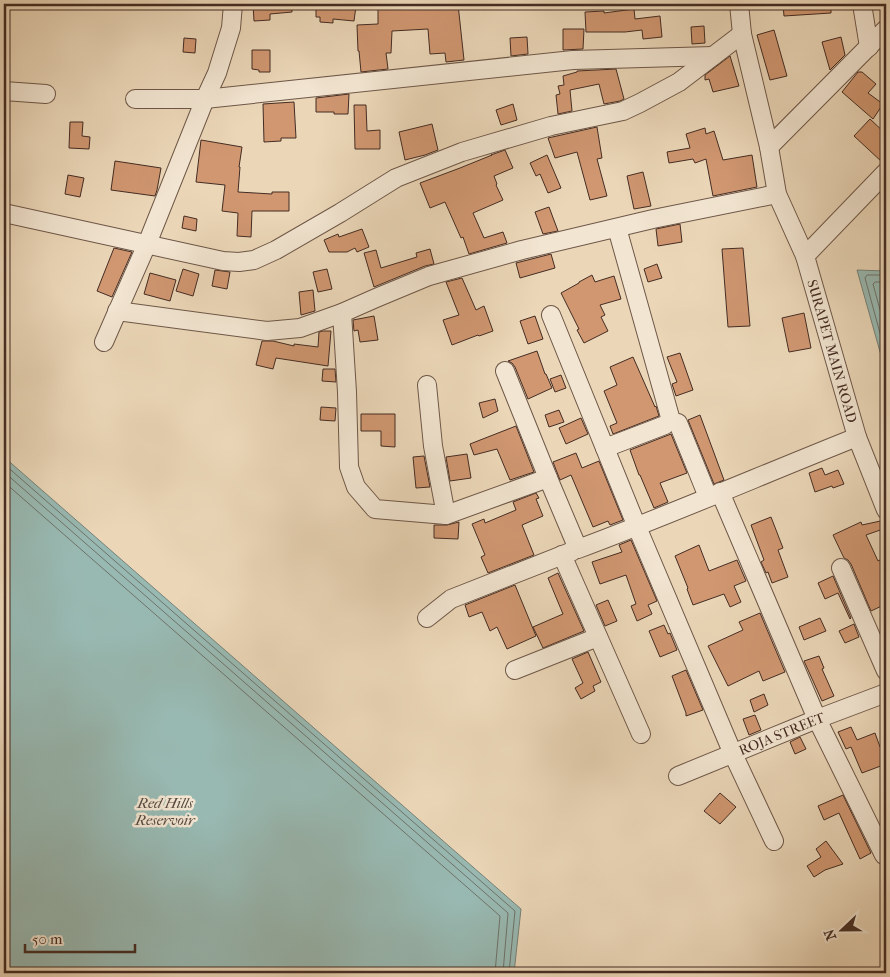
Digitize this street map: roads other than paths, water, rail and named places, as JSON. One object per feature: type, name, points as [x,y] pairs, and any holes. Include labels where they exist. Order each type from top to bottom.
[{"type":"street","points":[[104,342],[147,244],[217,73],[231,28],[233,4]]},
{"type":"street","name":"SURAPET MAIN ROAD","points":[[739,4],[742,34],[769,147],[777,194],[805,256],[857,437],[886,510]]},
{"type":"street","points":[[862,4],[868,47]]},
{"type":"street","points":[[769,147],[886,29]]},
{"type":"street","points":[[4,213],[223,261],[239,262],[254,260],[292,241],[396,178],[462,152],[551,126],[623,111],[680,82],[742,34]]},
{"type":"street","points":[[135,99],[206,99],[573,60],[713,56]]},
{"type":"street","points":[[4,91],[46,94]]},
{"type":"street","points":[[805,256],[886,172]]},
{"type":"street","points":[[117,311],[267,331],[300,328],[342,313],[429,276],[522,250],[653,219],[777,194]]},
{"type":"street","points":[[605,448],[665,425],[670,417],[617,228]]},
{"type":"street","points":[[342,313],[349,467],[356,487],[375,509],[446,515],[548,478]]},
{"type":"street","points":[[550,315],[733,754],[774,841]]},
{"type":"street","points":[[505,371],[548,478],[598,637],[641,734]]},
{"type":"street","points":[[427,385],[432,446],[446,515]]},
{"type":"street","points":[[678,423],[714,495],[817,719],[884,855]]},
{"type":"street","points":[[427,618],[451,599],[637,527],[857,437]]},
{"type":"street","points":[[841,568],[886,671]]},
{"type":"street","points":[[515,670],[598,637]]},
{"type":"street","name":"ROJA STREET","points":[[678,776],[886,693]]},
{"type":"water","points":[[857,270],[886,271],[886,373]]},
{"type":"water","name":"Red Hills Reservoir","points":[[4,457],[521,909],[514,973],[4,973]]}]
